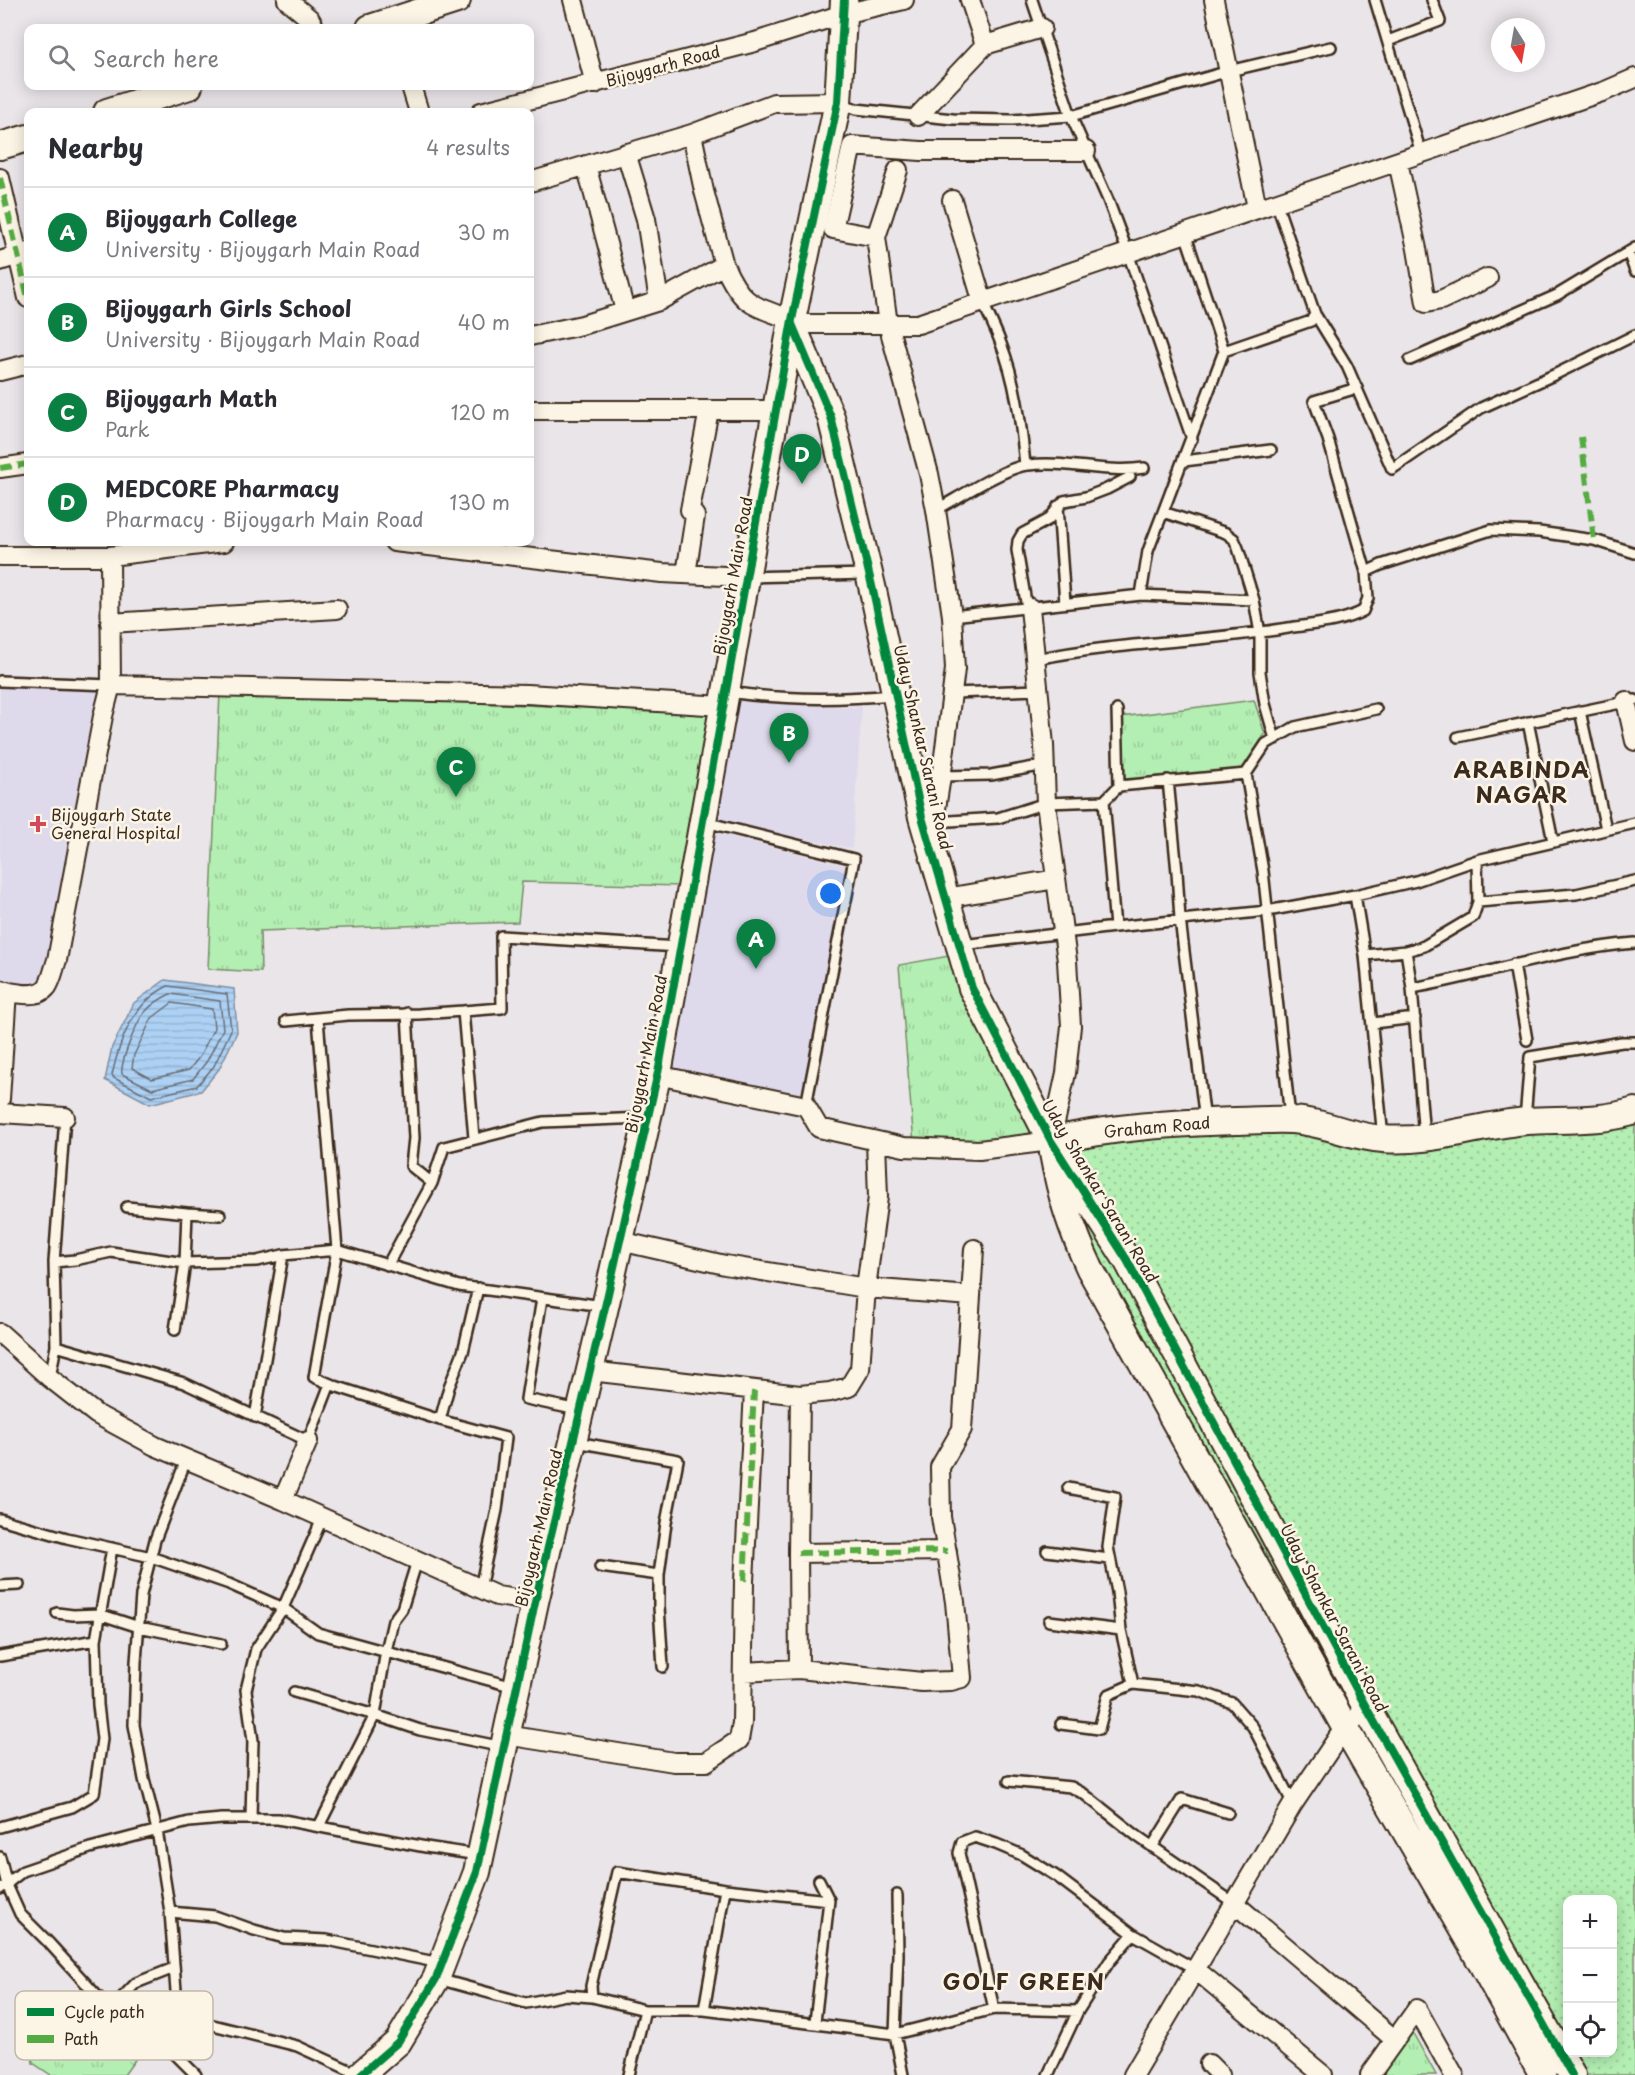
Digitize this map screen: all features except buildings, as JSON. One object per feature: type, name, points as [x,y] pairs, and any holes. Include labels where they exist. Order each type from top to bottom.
[{"type":"street","points":[[287,0],[313,24]]},
{"type":"street","points":[[391,24],[457,0]]},
{"type":"street","points":[[573,0],[595,84]]},
{"type":"street","name":"Bijoygarh Road","points":[[498,108],[755,42],[844,7],[903,0]]},
{"type":"street","points":[[970,0],[985,45]]},
{"type":"street","points":[[1214,0],[1257,208]]},
{"type":"street","name":"Bijoygarh Main Road","points":[[360,2075],[398,2043],[439,1971],[481,1856],[535,1602],[657,1076],[792,322],[838,102],[844,7]]},
{"type":"street","points":[[918,116],[985,45],[1042,28]]},
{"type":"street","points":[[692,134],[704,191],[724,265],[733,285],[745,301],[792,322],[918,324],[1605,91],[1635,78]]},
{"type":"street","points":[[133,108],[152,105],[181,90]]},
{"type":"street","points":[[412,90],[418,108]]},
{"type":"street","points":[[534,181],[692,134],[774,103],[838,102]]},
{"type":"street","points":[[0,147],[24,139]]},
{"type":"street","points":[[876,237],[832,229],[852,146],[921,151],[1086,151]]},
{"type":"street","points":[[626,153],[646,219],[659,301]]},
{"type":"street","points":[[1398,162],[1426,303],[1441,300],[1488,278]]},
{"type":"street","points":[[586,165],[625,311]]},
{"type":"street","points":[[897,170],[876,237],[888,324],[929,474],[936,510],[952,616],[955,669],[932,833]]},
{"type":"street","points":[[0,178],[23,254],[0,261]]},
{"type":"street","points":[[952,200],[983,303]]},
{"type":"street","points":[[534,335],[582,325],[659,301],[724,265]]},
{"type":"street","name":"Uday Shankar Sarani Road","points":[[792,322],[831,417],[869,574],[922,817],[932,833],[946,898],[972,988],[1051,1141],[1127,1260],[1367,1709],[1572,2075]]},
{"type":"street","points":[[0,371],[24,365]]},
{"type":"street","points":[[534,410],[776,410]]},
{"type":"street","points":[[686,574],[695,516],[690,510],[709,410]]},
{"type":"street","points":[[0,468],[24,465]]},
{"type":"street","points":[[0,556],[110,556],[156,546]]},
{"type":"street","points":[[430,546],[640,571],[746,577]]},
{"type":"street","points":[[0,1099],[3,990],[29,994],[40,992],[46,988],[57,960],[103,716],[111,685],[110,556]]},
{"type":"street","points":[[1028,608],[1036,659],[1046,803],[1063,933],[1071,1026],[1066,1073],[1051,1141]]},
{"type":"street","points":[[110,623],[337,609]]},
{"type":"street","points":[[111,685],[725,699]]},
{"type":"street","points":[[1630,700],[1635,741]]},
{"type":"street","points":[[946,898],[1056,879]]},
{"type":"street","points":[[657,1076],[806,1106]]},
{"type":"street","name":"Graham Road","points":[[806,1106],[819,1128],[904,1147],[979,1150],[1162,1124],[1205,1122],[1290,1120],[1317,1123],[1350,1133],[1383,1139],[1425,1139],[1525,1121],[1588,1119],[1635,1111]]},
{"type":"street","points":[[0,1113],[65,1117]]},
{"type":"street","points":[[590,1371],[800,1395],[830,1392],[849,1387],[860,1369],[866,1288],[878,1197],[876,1141]]},
{"type":"street","name":"Uday Shankar Sarani Road","points":[[1051,1141],[1060,1191],[1073,1231],[1090,1269],[1543,2075]]},
{"type":"street","points":[[620,1240],[725,1265],[866,1288],[971,1296]]},
{"type":"street","points":[[743,1672],[799,1669],[922,1682],[951,1681],[962,1678],[955,1602],[941,1517],[940,1467],[962,1429],[974,1249]]},
{"type":"street","points":[[0,1333],[50,1378],[96,1414],[155,1446],[283,1500],[497,1596],[535,1602]]},
{"type":"street","points":[[505,1741],[674,1762],[706,1762],[739,1740],[742,1723],[744,1581],[754,1391]]},
{"type":"street","points":[[799,1669],[800,1395]]},
{"type":"street","points":[[283,1500],[308,1441]]},
{"type":"street","points":[[798,1553],[946,1551]]},
{"type":"street","points":[[1133,2075],[1293,1803],[1345,1726],[1367,1709]]},
{"type":"street","points":[[1234,1904],[1394,2039]]},
{"type":"street","points":[[1196,1969],[1323,2075]]},
{"type":"street","points":[[1370,2075],[1417,2009],[1455,2075]]},
{"type":"lane","points":[[1032,0],[1071,116],[1108,200],[1128,253],[1192,439]]},
{"type":"lane","points":[[1375,0],[1421,153]]},
{"type":"lane","points":[[1388,41],[1440,21],[1431,0]]},
{"type":"lane","points":[[838,102],[856,109],[953,119],[1012,120],[1071,116],[1229,71],[1331,47]]},
{"type":"lane","points":[[1276,202],[1315,314],[1347,366],[1392,469],[1481,408],[1556,375],[1635,335]]},
{"type":"lane","points":[[1140,595],[1148,551],[1224,351],[1185,233]]},
{"type":"lane","points":[[1410,360],[1557,295],[1631,250],[1635,271]]},
{"type":"lane","points":[[983,303],[1001,343],[1012,379],[1020,419],[1025,465]]},
{"type":"lane","points":[[1224,351],[1311,321],[1315,314]]},
{"type":"lane","points":[[1036,659],[1104,648],[1260,633],[1349,618],[1364,611],[1368,598],[1366,572],[1328,439],[1314,401],[1357,388]]},
{"type":"lane","points":[[1184,461],[1271,450]]},
{"type":"lane","points":[[936,510],[1006,472],[1025,465],[1048,464],[1115,470],[1144,468]]},
{"type":"lane","points":[[1028,608],[1017,550],[1022,534],[1048,519],[1064,501],[1086,497],[1130,477]]},
{"type":"lane","points":[[1058,506],[1065,603]]},
{"type":"lane","points":[[1163,512],[1226,533],[1234,539],[1254,600],[1260,633],[1260,672],[1265,704],[1275,739]]},
{"type":"lane","points":[[1366,572],[1381,565],[1491,530],[1539,532],[1594,540],[1635,553]]},
{"type":"lane","points":[[746,577],[869,574]]},
{"type":"lane","points":[[952,616],[1140,595],[1254,600]]},
{"type":"lane","points":[[0,681],[111,685]]},
{"type":"lane","points":[[952,693],[1039,690]]},
{"type":"lane","points":[[725,699],[835,699],[896,695]]},
{"type":"lane","points":[[1458,737],[1630,700]]},
{"type":"lane","points":[[1290,1120],[1263,871],[1246,774],[1266,744],[1295,727],[1376,709]]},
{"type":"lane","points":[[1117,710],[1119,786]]},
{"type":"lane","points":[[1580,711],[1606,829]]},
{"type":"lane","points":[[1528,722],[1553,841]]},
{"type":"lane","points":[[941,776],[991,775],[1045,765]]},
{"type":"lane","points":[[932,833],[998,818],[1046,803],[1104,801],[1119,786],[1246,774]]},
{"type":"lane","points":[[1168,780],[1180,919],[1205,1122]]},
{"type":"lane","points":[[1104,801],[1115,927]]},
{"type":"lane","points":[[703,822],[854,859],[806,1106]]},
{"type":"lane","points":[[960,945],[1267,911],[1416,881],[1477,860],[1635,823]]},
{"type":"lane","points":[[1365,955],[1406,951],[1424,946],[1473,917],[1478,902],[1477,860]]},
{"type":"lane","points":[[1478,902],[1576,894],[1635,881]]},
{"type":"lane","points":[[1355,895],[1373,1023],[1383,1139]]},
{"type":"lane","points":[[286,1021],[348,1015],[419,1014],[502,1008],[501,936],[680,947]]},
{"type":"lane","points":[[1412,988],[1450,982],[1514,964],[1614,945],[1635,944]]},
{"type":"lane","points":[[1406,951],[1412,988],[1425,1139]]},
{"type":"lane","points":[[1514,964],[1527,1040]]},
{"type":"lane","points":[[463,1011],[474,1138]]},
{"type":"lane","points":[[407,1013],[414,1138],[411,1166],[432,1183]]},
{"type":"lane","points":[[318,1018],[337,1250],[314,1377],[440,1420],[506,1438],[497,1510],[480,1588]]},
{"type":"lane","points":[[1373,1023],[1415,1018]]},
{"type":"lane","points":[[1525,1121],[1530,1058],[1622,1042],[1635,1042]]},
{"type":"lane","points":[[50,1378],[56,1346],[54,1262],[65,1117]]},
{"type":"lane","points":[[388,1264],[432,1183],[444,1146],[543,1122],[647,1118]]},
{"type":"lane","points":[[127,1207],[220,1215]]},
{"type":"lane","points":[[175,1330],[185,1263],[187,1213]]},
{"type":"lane","points":[[54,1262],[111,1252],[185,1263],[257,1261],[283,1255],[337,1250],[459,1286],[605,1307]]},
{"type":"lane","points":[[255,1417],[283,1255]]},
{"type":"lane","points":[[440,1420],[462,1352],[478,1288]]},
{"type":"lane","points":[[542,1298],[526,1399],[580,1410]]},
{"type":"lane","points":[[56,1346],[184,1383],[308,1441],[330,1384]]},
{"type":"lane","points":[[572,1441],[678,1460],[659,1575],[663,1667]]},
{"type":"lane","points":[[176,1991],[170,1912],[157,1830],[134,1725],[141,1595],[155,1540],[186,1460]]},
{"type":"lane","points":[[1068,1488],[1115,1497],[1108,1547],[1109,1558],[1133,1684]]},
{"type":"lane","points":[[0,1519],[151,1557],[229,1584],[283,1608],[318,1633],[517,1688]]},
{"type":"lane","points":[[251,1818],[253,1741],[246,1690],[256,1649],[283,1608],[322,1519]]},
{"type":"lane","points":[[0,1827],[72,1808],[94,1794],[102,1739],[98,1705],[96,1640],[112,1548]]},
{"type":"lane","points":[[1047,1551],[1109,1558]]},
{"type":"lane","points":[[319,1826],[375,1715],[393,1621],[402,1610],[417,1561]]},
{"type":"lane","points":[[600,1567],[659,1575]]},
{"type":"lane","points":[[0,1586],[19,1585]]},
{"type":"lane","points":[[57,1613],[99,1614],[139,1627],[221,1644]]},
{"type":"lane","points":[[1049,1621],[1121,1630]]},
{"type":"lane","points":[[0,1656],[96,1640]]},
{"type":"lane","points":[[1061,1724],[1099,1729],[1108,1695],[1133,1684],[1199,1691],[1232,1703],[1254,1727],[1293,1803]]},
{"type":"lane","points":[[294,1692],[420,1730],[505,1741]]},
{"type":"lane","points":[[1009,1781],[1071,1787],[1084,1794],[1152,1848],[1234,1904]]},
{"type":"lane","points":[[1152,1848],[1182,1799],[1228,1813]]},
{"type":"lane","points":[[3,1887],[22,1871],[90,1848],[189,1822],[251,1818],[278,1819],[481,1856]]},
{"type":"lane","points":[[994,2009],[958,1853],[962,1842],[975,1837],[1022,1856],[1056,1876],[1133,1934],[1196,1969]]},
{"type":"lane","points":[[0,1857],[3,1887],[20,1914],[93,1991]]},
{"type":"lane","points":[[592,1997],[591,1986],[616,1872],[725,1889],[829,1900]]},
{"type":"lane","points":[[815,2022],[829,1900],[819,1880]]},
{"type":"lane","points":[[704,2010],[725,1889]]},
{"type":"lane","points":[[897,1895],[898,1955],[895,2034],[903,2075]]},
{"type":"lane","points":[[170,1912],[215,1916],[284,1938],[327,1940],[439,1971],[526,2003],[566,1995],[592,1997],[645,2010],[704,2010],[815,2022],[895,2034],[994,2009],[1078,2011]]},
{"type":"lane","points":[[1048,2075],[1078,2011],[1109,1962],[1133,1934]]},
{"type":"lane","points":[[128,1991],[136,1983],[174,1968]]},
{"type":"lane","points":[[629,2075],[645,2010]]},
{"type":"lane","points":[[213,2025],[297,2046],[360,2075]]},
{"type":"lane","points":[[181,2060],[196,2075]]},
{"type":"shaded area","name":"Bijoygarh State General Hospital","points":[[0,684],[101,689],[51,958],[35,987],[0,982]]},
{"type":"shaded area","points":[[729,700],[788,705],[862,707],[852,849],[711,818]]},
{"type":"shaded area","points":[[709,831],[847,866],[803,1099],[665,1072]]},
{"type":"green space","points":[[220,692],[710,713],[682,886],[522,882],[518,922],[260,931],[261,972],[208,969]]},
{"type":"green space","points":[[1254,700],[1265,734],[1243,768],[1124,784],[1121,717]]},
{"type":"green space","points":[[949,956],[964,981],[1037,1132],[980,1143],[914,1144],[899,965]]},
{"type":"green space","points":[[1635,1103],[1635,2075],[1565,2075],[1101,1269],[1051,1140],[1296,1110],[1406,1141]]},
{"type":"green space","points":[[1409,2026],[1436,2075],[1375,2075]]},
{"type":"green space","points":[[33,2060],[135,2060],[124,2075],[51,2075],[33,2063]]},
{"type":"water","points":[[165,980],[234,989],[237,1032],[219,1069],[201,1091],[150,1104],[105,1080],[112,1047],[134,1003]]},
{"type":"marked path","points":[[0,178],[24,281]]},
{"type":"marked path","points":[[1581,437],[1594,540]]},
{"type":"marked path","points":[[0,468],[24,465]]},
{"type":"marked path","points":[[744,1581],[754,1391]]},
{"type":"marked path","points":[[798,1553],[947,1551]]},
{"type":"cycle path","points":[[360,2075],[398,2042],[436,1979],[477,1872],[535,1602],[659,1068],[792,320],[838,102],[844,0]]},
{"type":"cycle path","points":[[792,324],[831,417],[872,586],[922,817],[972,988],[1051,1141],[1127,1260],[1367,1709],[1572,2075]]},
{"type":"place","name":"MEDCORE Pharmacy","points":[[802,484]]},
{"type":"place","name":"Bijoygarh Girls School","points":[[789,763]]},
{"type":"place","name":"Bijoygarh Math","points":[[456,797]]},
{"type":"place","name":"Bijoygarh State General Hospital","points":[[38,824]]},
{"type":"place","name":"Bijoygarh College","points":[[756,969]]},
{"type":"district","name":"ARABINDA NAGAR","points":[[1522,782]]},
{"type":"district","name":"GOLF GREEN","points":[[1024,1982]]}]
